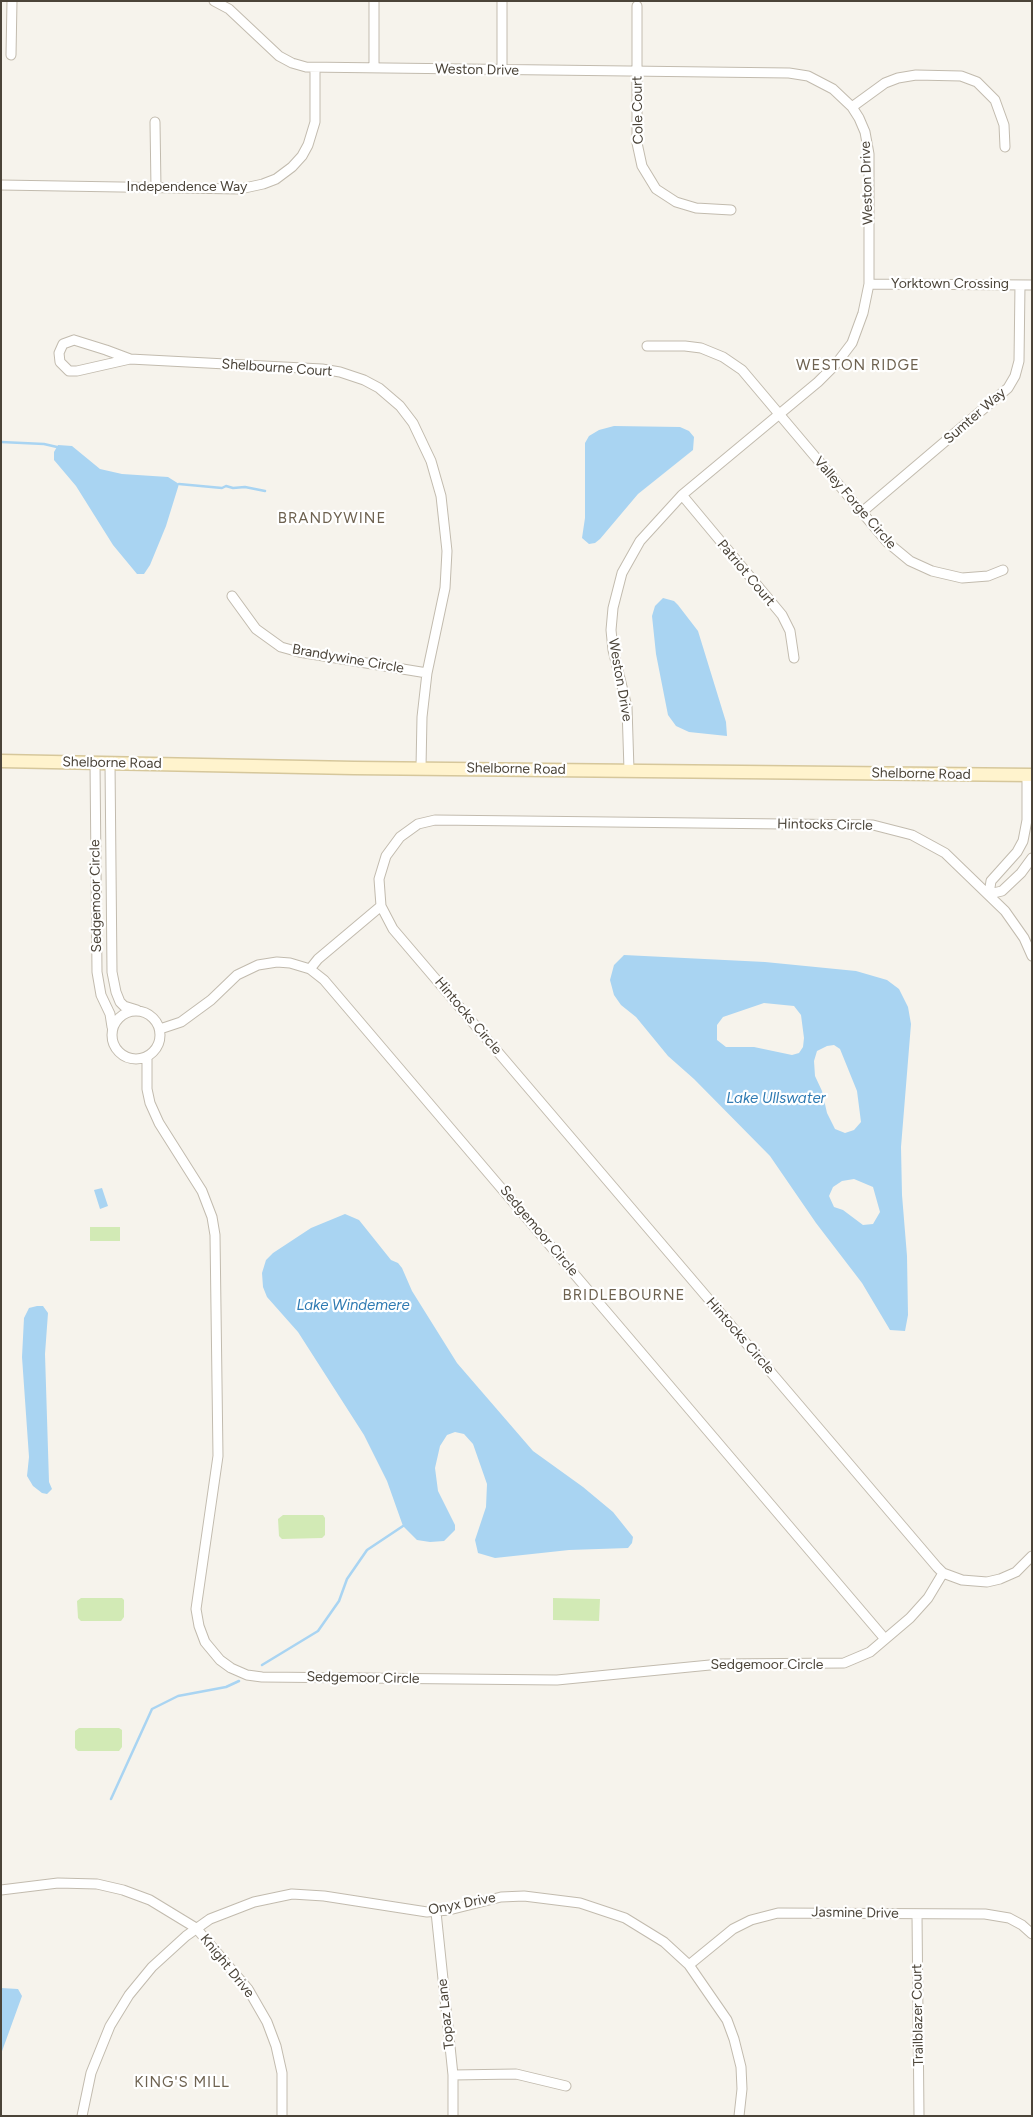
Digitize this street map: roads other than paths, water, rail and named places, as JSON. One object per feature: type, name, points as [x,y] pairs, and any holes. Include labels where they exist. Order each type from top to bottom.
[{"type":"street","points":[[11,55],[12,1]]},
{"type":"street","name":"Weston Drive","points":[[214,1],[231,5],[279,56],[292,63],[315,68],[799,74],[829,86],[852,107],[863,126],[868,146],[869,284],[866,304],[852,343],[822,377],[682,495],[640,541],[622,573],[616,591],[611,630],[613,650],[627,707],[629,770]]},
{"type":"street","points":[[374,1],[374,68]]},
{"type":"street","points":[[502,1],[502,70]]},
{"type":"street","name":"Cole Court","points":[[637,6],[637,143],[640,159],[648,177],[662,194],[683,205],[696,208],[731,210]]},
{"type":"street","name":"Independence Way","points":[[1,185],[249,188],[264,184],[284,174],[302,156],[313,130],[315,68]]},
{"type":"street","points":[[852,107],[884,83],[898,78],[916,75],[961,76],[976,82],[995,100],[1004,126],[1005,147]]},
{"type":"street","points":[[155,122],[156,188]]},
{"type":"street","name":"Yorktown Crossing","points":[[869,284],[1032,285]]},
{"type":"street","name":"Sumter Way","points":[[862,512],[1008,388],[1015,376],[1019,361],[1020,285]]},
{"type":"street","name":"Shelbourne Court","points":[[130,359],[74,340],[63,344],[58,357],[62,366],[73,371],[130,359],[333,371],[356,377],[372,384],[400,406],[416,427],[431,461],[441,496],[447,534],[445,588],[427,673],[422,717],[421,767]]},
{"type":"street","name":"Valley Forge Circle","points":[[647,346],[693,347],[723,356],[750,378],[894,549],[910,560],[932,571],[955,577],[972,578],[988,576],[1003,570]]},
{"type":"street","name":"Patriot Court","points":[[682,495],[782,615],[790,631],[794,658]]},
{"type":"street","name":"Brandywine Circle","points":[[232,596],[251,624],[269,640],[281,647],[299,652],[427,673]]},
{"type":"street","name":"Shelborne Road","points":[[1,762],[1029,775]]},
{"type":"street","name":"Sedgemoor Circle","points":[[95,763],[97,972],[101,995],[110,1014],[112,1027]]},
{"type":"street","name":"Sedgemoor Circle","points":[[110,763],[112,972],[120,1002],[124,1006],[137,1010]]},
{"type":"street","points":[[1029,775],[1027,820],[1023,841],[1017,852],[991,881],[989,894],[1002,892],[1021,873],[1032,858]]},
{"type":"street","name":"Hintocks Circle","points":[[1032,956],[1019,930],[989,894],[945,853],[912,835],[885,827],[861,825],[430,820],[418,824],[400,837],[384,863],[379,879],[381,906],[393,929],[943,1573],[968,1582],[994,1581],[1016,1572],[1032,1556]]},
{"type":"street","points":[[310,969],[381,906]]},
{"type":"street","name":"Sedgemoor Circle","points":[[147,1057],[147,1089],[150,1104],[159,1123],[202,1191],[212,1217],[215,1235],[218,1456],[196,1609],[200,1634],[210,1650],[220,1660],[240,1672],[262,1676],[557,1680],[720,1664],[838,1664],[857,1659],[870,1652],[885,1639],[330,986],[310,969],[290,963],[277,962],[252,967],[237,975],[211,1000],[181,1022],[160,1029]]},
{"type":"street","points":[[137,1010],[154,1018],[160,1029],[159,1042],[152,1053],[147,1057],[134,1059],[122,1055],[114,1046],[111,1033],[115,1021],[124,1013],[137,1010]]},
{"type":"street","points":[[885,1639],[915,1613],[943,1573]]},
{"type":"street","name":"Knight Drive","points":[[1,1890],[58,1883],[103,1886],[123,1890],[150,1900],[196,1928],[248,1988],[267,2022],[276,2046],[282,2073],[282,2116]]},
{"type":"street","name":"Onyx Drive","points":[[82,2116],[95,2062],[110,2026],[121,2006],[152,1967],[196,1928],[224,1913],[246,1904],[292,1894],[324,1896],[411,1911],[436,1912],[509,1896],[524,1896],[580,1903],[613,1913],[639,1925],[664,1942],[689,1965],[721,2011],[734,2039],[742,2079],[739,2116]]},
{"type":"street","name":"Topaz Lane","points":[[436,1912],[453,2075],[454,2116]]},
{"type":"street","name":"Jasmine Drive","points":[[689,1965],[733,1929],[750,1920],[768,1914],[816,1912],[985,1914],[1009,1918],[1022,1925],[1032,1934]]},
{"type":"street","name":"Trailblazer Court","points":[[917,1914],[918,2116]]},
{"type":"street","points":[[453,2075],[516,2074],[566,2086]]},
{"type":"water","points":[[614,426],[680,427],[689,431],[694,437],[693,450],[638,494],[600,539],[595,543],[589,544],[582,538],[585,518],[585,443],[589,436],[599,430]]},
{"type":"water","points":[[58,445],[72,446],[100,469],[122,474],[168,477],[179,484],[166,526],[150,565],[144,574],[137,574],[113,545],[76,486],[54,460],[54,452]]},
{"type":"water","points":[[663,598],[674,601],[698,631],[726,722],[727,736],[689,732],[676,726],[668,715],[656,654],[652,616],[655,606]]},
{"type":"water","name":"Lake Ullswater","points":[[624,955],[765,962],[856,971],[887,980],[899,989],[908,1007],[911,1024],[901,1147],[902,1195],[907,1256],[908,1315],[905,1331],[890,1330],[862,1283],[816,1223],[770,1156],[694,1079],[668,1056],[636,1017],[621,1005],[614,995],[610,980],[614,965]],"holes":[[[764,1003],[794,1006],[801,1015],[804,1038],[803,1047],[799,1053],[792,1055],[754,1047],[726,1047],[717,1040],[717,1025],[723,1017]],[[834,1045],[840,1049],[857,1091],[861,1122],[854,1130],[845,1133],[835,1129],[827,1113],[822,1091],[815,1076],[814,1061],[817,1051]],[[854,1179],[873,1187],[880,1212],[873,1224],[863,1225],[843,1210],[834,1207],[829,1196],[833,1187],[842,1181]]]},
{"type":"water","points":[[102,1188],[108,1206],[100,1209],[94,1190]]},
{"type":"water","name":"Lake Windemere","points":[[345,1214],[359,1220],[391,1260],[398,1263],[402,1268],[412,1291],[457,1363],[533,1451],[583,1487],[613,1512],[633,1537],[632,1543],[628,1548],[569,1550],[495,1558],[478,1553],[475,1540],[486,1507],[487,1484],[473,1444],[464,1434],[455,1432],[447,1435],[440,1446],[435,1468],[438,1491],[455,1525],[455,1530],[444,1541],[430,1542],[417,1540],[403,1526],[387,1481],[364,1435],[298,1332],[267,1297],[263,1287],[262,1273],[266,1260],[273,1253],[311,1228]]},
{"type":"water","points":[[43,1306],[48,1313],[45,1354],[49,1482],[52,1489],[47,1494],[42,1493],[33,1486],[27,1476],[29,1457],[22,1357],[24,1318],[29,1308]]},
{"type":"water","points":[[1,1988],[18,1989],[22,1996],[1,2054]]},
{"type":"waterway","points":[[1,442],[44,444],[57,447]]},
{"type":"waterway","points":[[179,484],[222,488],[226,486],[233,488],[245,487],[265,491]]},
{"type":"waterway","points":[[262,1665],[318,1631],[339,1601],[347,1579],[367,1550],[403,1526]]},
{"type":"waterway","points":[[111,1799],[152,1709],[178,1696],[226,1687],[239,1681]]},
{"type":"district","name":"WESTON RIDGE","points":[[858,366]]},
{"type":"district","name":"BRANDYWINE","points":[[332,519]]},
{"type":"district","name":"BRIDLEBOURNE","points":[[624,1296]]},
{"type":"district","name":"KING'S MILL","points":[[182,2083]]}]
